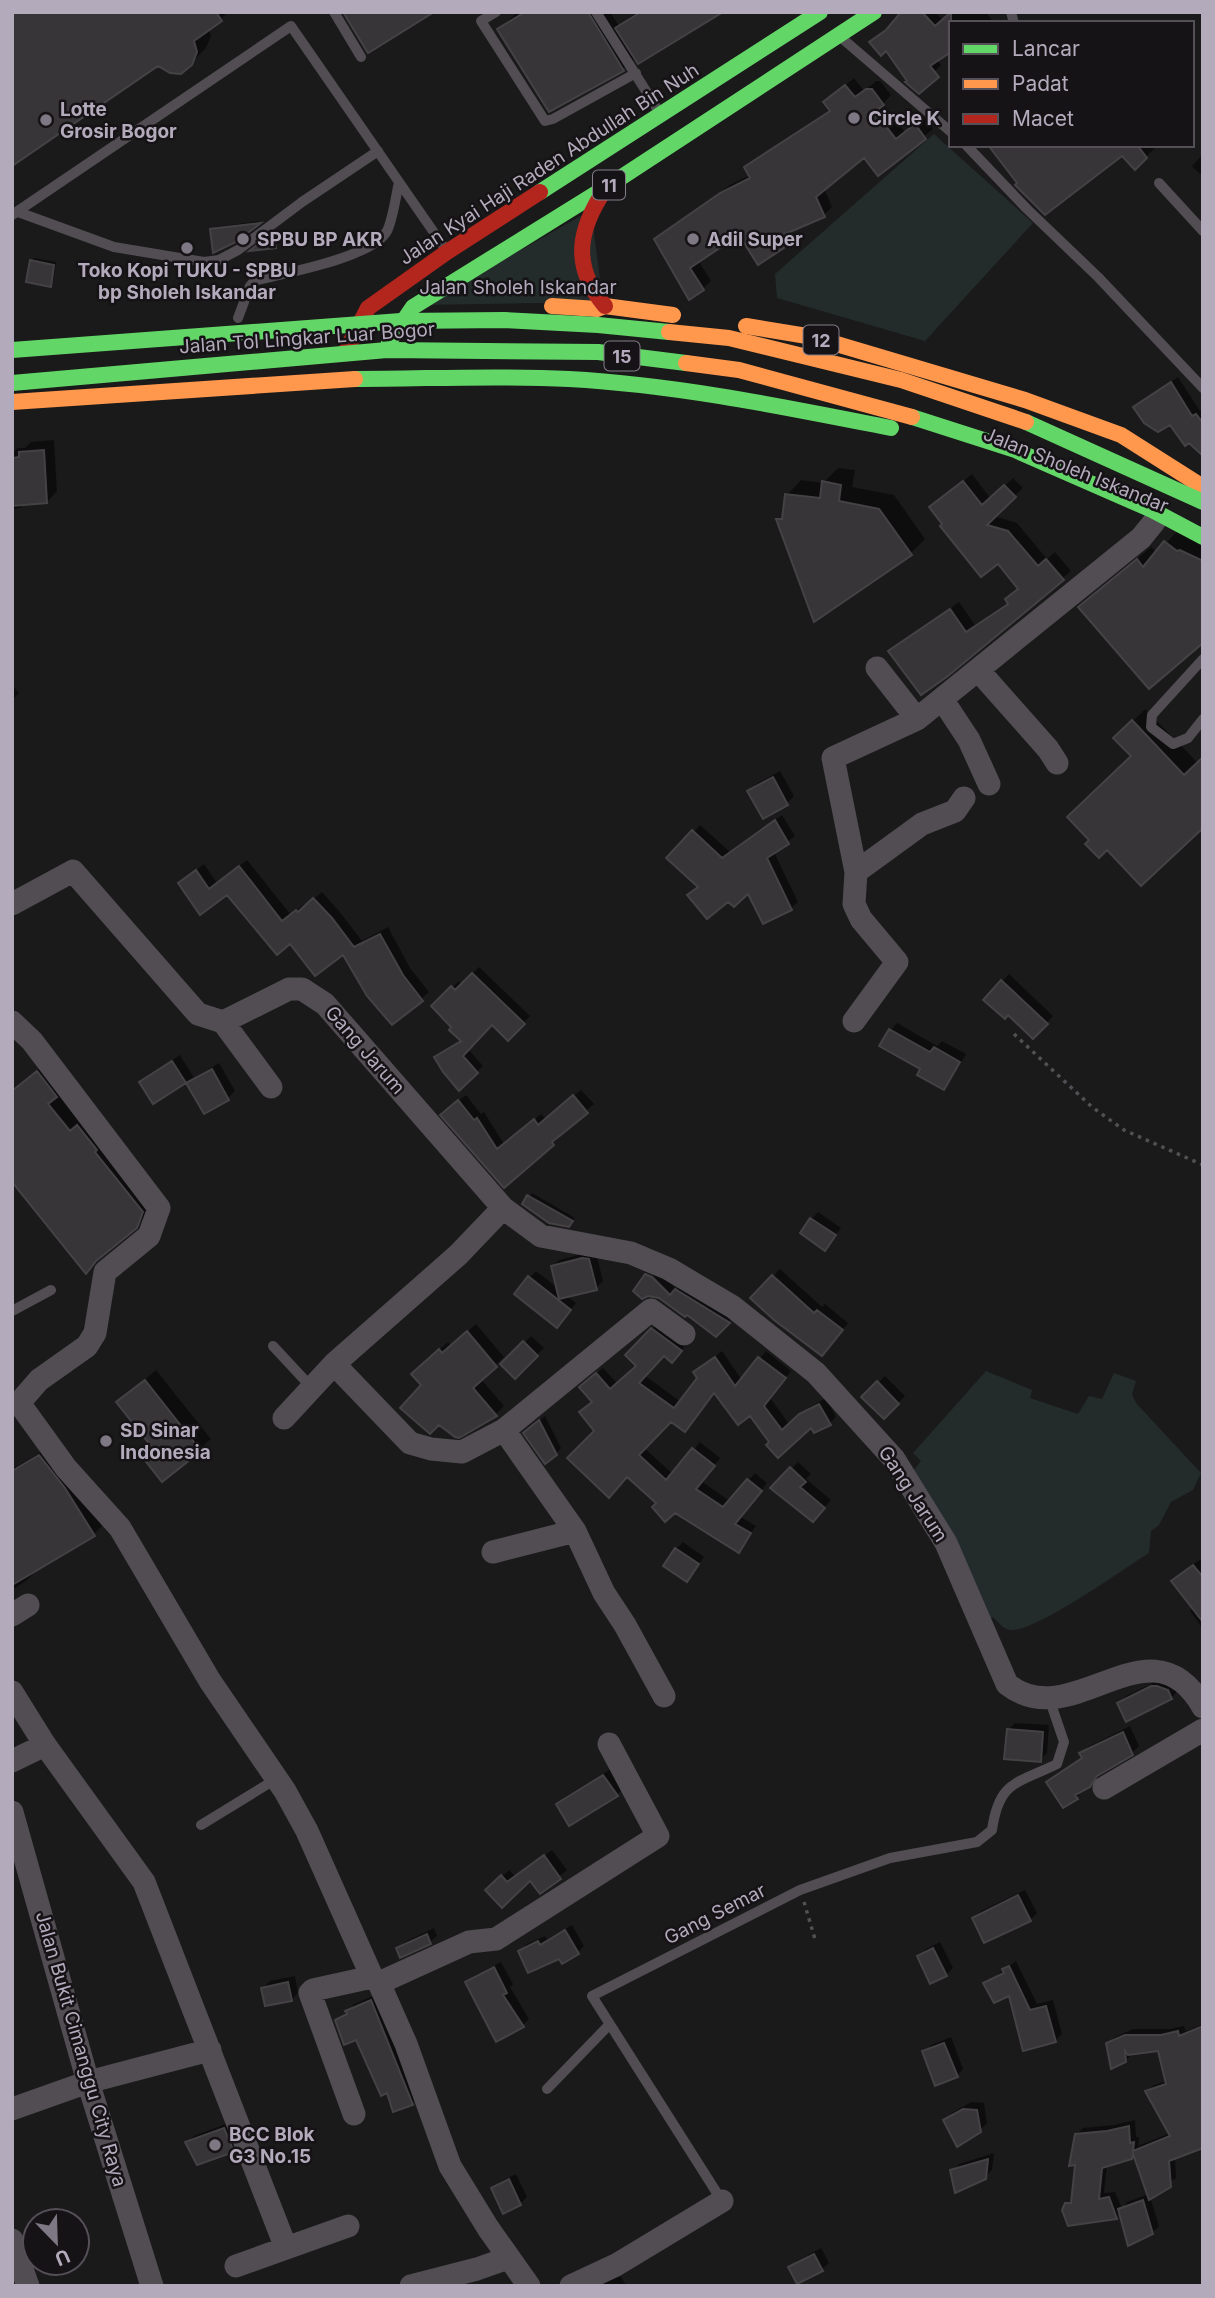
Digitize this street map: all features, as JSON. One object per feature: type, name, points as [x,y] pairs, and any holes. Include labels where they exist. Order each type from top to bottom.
[{"type":"highway","name":"Jalan Kyai Haji Raden Abdullah Bin Nuh","points":[[331,379],[368,308],[447,252],[820,12]]},
{"type":"highway","name":"11","points":[[365,378],[413,307],[608,186],[874,12]]},
{"type":"highway","points":[[605,306],[594,293],[583,266],[582,237],[590,209],[608,186]]},
{"type":"highway","name":"Jalan Sholeh Iskandar","points":[[12,335],[368,308],[470,304]]},
{"type":"highway","name":"Jalan Sholeh Iskandar","points":[[490,304],[597,309],[605,306],[813,337],[1025,400],[1121,435],[1203,487]]},
{"type":"highway","name":"Jalan Tol Lingkar Luar Bogor","points":[[12,350],[401,321],[504,320],[598,325],[729,338],[901,380],[1021,420],[1203,502]]},
{"type":"highway","name":"Jalan Tol Lingkar Luar Bogor","points":[[12,383],[387,350],[598,352],[738,370],[903,414],[1015,450],[1152,510],[1203,537]]},
{"type":"highway","name":"Jalan Sholeh Iskandar","points":[[12,402],[365,378],[568,379],[662,387],[869,422],[946,443],[1020,468],[1154,522],[1203,548]]},
{"type":"street","points":[[854,1021],[897,962],[861,919],[854,904],[856,872],[833,758],[917,719],[1141,538],[1154,522]]},
{"type":"street","points":[[877,668],[917,719]]},
{"type":"street","points":[[978,670],[1048,749],[1057,763]]},
{"type":"street","points":[[942,699],[968,740],[989,784]]},
{"type":"street","points":[[856,872],[922,824],[955,811],[964,798]]},
{"type":"street","points":[[12,904],[73,871],[198,1014],[223,1022],[271,1087]]},
{"type":"street","name":"Gang Jarum","points":[[223,1022],[289,989],[302,989],[325,1004],[503,1208],[541,1236],[631,1253],[669,1269],[733,1307],[816,1373],[894,1459],[946,1543],[1007,1685],[1018,1693],[1049,1698],[1150,1669],[1172,1674],[1182,1680],[1202,1705]]},
{"type":"street","points":[[12,1022],[32,1041],[159,1208],[149,1236],[106,1272],[95,1333],[87,1346],[39,1380],[19,1403],[66,1468],[121,1528],[210,1681],[276,1779],[307,1831],[406,2044],[450,2166],[472,2204],[529,2286]]},
{"type":"street","points":[[284,1418],[334,1364],[458,1255],[503,1208]]},
{"type":"street","points":[[334,1364],[410,1443],[431,1449],[462,1451],[504,1430],[651,1310],[684,1334]]},
{"type":"street","points":[[504,1430],[575,1531],[604,1593],[664,1696]]},
{"type":"street","points":[[493,1552],[575,1531]]},
{"type":"street","points":[[12,1692],[45,1745],[144,1882],[286,2248]]},
{"type":"street","points":[[1104,1788],[1203,1730]]},
{"type":"street","points":[[354,2114],[310,1993],[313,1990],[376,1980],[469,1942],[496,1939],[658,1836],[609,1744]]},
{"type":"street","points":[[12,1761],[45,1745]]},
{"type":"street","name":"Jalan Bukit Cimanggu City Raya","points":[[12,1812],[88,2082],[152,2286]]},
{"type":"street","points":[[12,2109],[88,2082],[210,2050]]},
{"type":"street","points":[[570,2286],[616,2265],[722,2201]]},
{"type":"street","points":[[236,2266],[348,2226]]},
{"type":"street","points":[[12,2240],[28,2286]]},
{"type":"street","points":[[411,2286],[508,2258]]},
{"type":"lane","points":[[334,12],[361,57]]},
{"type":"lane","points":[[496,12],[481,21],[545,121],[554,119],[636,73]]},
{"type":"lane","points":[[596,12],[661,116]]},
{"type":"lane","points":[[15,213],[291,26],[447,252]]},
{"type":"lane","points":[[839,36],[949,130]]},
{"type":"lane","points":[[968,147],[1098,277],[1203,388]]},
{"type":"lane","points":[[15,213],[114,247],[204,262],[219,260],[238,250],[377,151]]},
{"type":"lane","points":[[238,318],[254,281],[351,256],[373,244],[387,231],[399,182]]},
{"type":"lane","points":[[1159,183],[1203,231]]},
{"type":"lane","points":[[1203,659],[1152,715],[1151,720],[1152,727],[1173,744],[1188,738],[1203,719]]},
{"type":"lane","points":[[12,1311],[51,1290]]},
{"type":"lane","points":[[273,1346],[313,1389]]},
{"type":"lane","name":"Gang Semar","points":[[722,2201],[592,1996],[800,1890],[890,1858],[977,1842],[992,1830],[995,1809],[1005,1790],[1057,1764],[1064,1742],[1049,1698]]},
{"type":"lane","points":[[201,1825],[276,1779]]},
{"type":"lane","points":[[547,2089],[609,2025]]},
{"type":"path","points":[[1014,1034],[1092,1107],[1124,1130],[1203,1165]]},
{"type":"path","points":[[800,1890],[815,1939]]},
{"type":"shaded area","points":[[934,134],[1033,223],[925,341],[777,298],[775,274]]},
{"type":"shaded area","points":[[591,210],[603,302],[424,305]]},
{"type":"shaded area","points":[[986,1371],[1032,1390],[1030,1398],[1078,1414],[1089,1396],[1102,1399],[1114,1373],[1136,1381],[1132,1394],[1136,1403],[1201,1473],[1193,1490],[1171,1502],[1159,1525],[1151,1531],[1149,1553],[1058,1611],[1022,1628],[1010,1630],[993,1617],[982,1624],[913,1471],[921,1461],[913,1453]]},
{"type":"building","name":"Lotte Grosir Bogor","points":[[12,12],[216,12],[222,21],[194,41],[197,52],[192,65],[181,74],[170,73],[158,66],[12,166]]},
{"type":"building","points":[[343,12],[434,12],[368,53]]},
{"type":"building","points":[[525,12],[588,12],[624,71],[549,112],[497,29]]},
{"type":"building","points":[[641,12],[723,12],[638,64],[615,28]]},
{"type":"building","points":[[901,12],[922,12],[935,26],[951,12],[949,53],[930,66],[939,77],[919,94],[905,82],[907,81],[886,51],[881,56],[869,42],[886,30]]},
{"type":"building","points":[[845,85],[855,97],[866,89],[872,89],[884,105],[875,112],[896,139],[915,124],[926,139],[878,176],[864,158],[816,197],[825,217],[778,237],[784,248],[758,265],[739,235],[690,268],[704,290],[689,300],[654,239],[720,193],[750,178],[744,167],[830,111],[823,102]]},
{"type":"building","points":[[990,147],[1139,147],[1147,158],[1135,170],[1122,156],[1045,215],[1015,185],[1017,183]]},
{"type":"building","points":[[261,223],[234,243],[213,253],[210,229]]},
{"type":"building","points":[[274,232],[276,248],[249,251]]},
{"type":"building","points":[[30,260],[54,265],[51,287],[26,282]]},
{"type":"building","points":[[1171,382],[1192,416],[1196,414],[1203,423],[1203,456],[1189,443],[1185,446],[1170,425],[1158,432],[1144,423],[1133,407]]},
{"type":"building","points":[[44,450],[47,503],[12,506],[12,458],[19,457],[19,452]]},
{"type":"building","points":[[822,481],[841,485],[839,501],[879,509],[912,555],[814,622],[776,519],[782,519],[785,494],[820,498]]},
{"type":"building","points":[[963,481],[982,505],[1004,485],[1016,497],[987,525],[1008,531],[1038,566],[1046,559],[1064,580],[948,676],[921,695],[888,651],[950,609],[966,632],[1008,604],[1005,599],[1018,589],[998,564],[981,577],[940,526],[942,524],[929,507]]},
{"type":"building","points":[[1164,541],[1177,551],[1203,561],[1203,643],[1149,689],[1078,607],[1137,559],[1143,567]]},
{"type":"building","points":[[1132,720],[1184,775],[1203,757],[1203,828],[1141,886],[1107,850],[1099,858],[1085,844],[1089,840],[1067,817],[1131,756],[1113,738]]},
{"type":"building","points":[[773,777],[788,805],[763,819],[747,791]]},
{"type":"building","points":[[775,820],[789,844],[767,858],[792,910],[763,924],[748,894],[734,907],[728,902],[707,919],[687,895],[698,887],[666,858],[692,830],[722,858]]},
{"type":"building","points":[[239,866],[282,921],[296,910],[298,912],[313,898],[354,947],[380,934],[403,975],[423,1001],[392,1025],[367,996],[343,955],[315,976],[290,944],[277,955],[227,895],[200,915],[178,883],[196,870],[209,889]]},
{"type":"building","points":[[472,973],[525,1024],[508,1041],[492,1025],[463,1056],[478,1073],[459,1091],[434,1057],[461,1041],[431,1006],[451,986],[455,990]]},
{"type":"building","points":[[1001,980],[1048,1024],[1033,1039],[1008,1015],[1005,1019],[983,1000]]},
{"type":"building","points":[[889,1029],[930,1052],[934,1047],[960,1062],[944,1090],[917,1075],[920,1069],[879,1046]]},
{"type":"building","points":[[172,1061],[186,1083],[153,1104],[139,1082]]},
{"type":"building","points":[[212,1069],[229,1100],[204,1114],[186,1083]]},
{"type":"building","points":[[37,1071],[57,1097],[48,1104],[70,1131],[77,1125],[143,1212],[137,1228],[96,1261],[86,1274],[12,1182],[12,1091]]},
{"type":"building","points":[[573,1095],[588,1113],[552,1142],[554,1145],[504,1188],[440,1115],[458,1100],[474,1120],[477,1118],[497,1149],[534,1119],[538,1125]]},
{"type":"building","points":[[527,1195],[573,1221],[569,1227],[549,1223],[522,1204]]},
{"type":"building","points":[[810,1218],[836,1235],[825,1251],[800,1233]]},
{"type":"building","points":[[582,1258],[589,1259],[597,1290],[559,1299],[551,1266]]},
{"type":"building","points":[[645,1274],[652,1277],[670,1295],[675,1289],[730,1323],[716,1337],[659,1298],[648,1296],[642,1299],[633,1291]]},
{"type":"building","points":[[772,1275],[814,1313],[817,1310],[843,1330],[822,1356],[750,1298]]},
{"type":"building","points":[[528,1276],[571,1310],[557,1328],[514,1294]]},
{"type":"building","points":[[651,1328],[682,1351],[672,1363],[664,1356],[639,1383],[674,1408],[697,1378],[693,1372],[715,1357],[735,1386],[758,1357],[786,1378],[764,1406],[782,1430],[799,1414],[819,1404],[831,1425],[814,1433],[811,1428],[778,1458],[766,1445],[769,1442],[750,1416],[738,1425],[714,1393],[685,1432],[671,1422],[639,1455],[666,1480],[692,1448],[715,1466],[696,1489],[723,1507],[747,1479],[762,1491],[735,1524],[751,1533],[739,1553],[675,1513],[665,1522],[652,1507],[656,1503],[627,1477],[609,1498],[567,1458],[594,1431],[579,1412],[592,1402],[579,1387],[596,1373],[610,1389],[636,1366],[625,1355]]},
{"type":"building","points":[[467,1331],[497,1367],[473,1388],[497,1416],[459,1438],[439,1425],[430,1434],[400,1408],[421,1385],[411,1374],[439,1349],[442,1353]]},
{"type":"building","points":[[523,1341],[538,1356],[515,1379],[500,1364]]},
{"type":"building","points":[[145,1380],[201,1451],[162,1482],[140,1454],[151,1446],[116,1402]]},
{"type":"building","points":[[877,1381],[899,1404],[884,1419],[861,1397]]},
{"type":"building","points":[[539,1420],[557,1455],[545,1464],[523,1433]]},
{"type":"building","points":[[39,1455],[65,1488],[95,1536],[12,1585],[12,1471]]},
{"type":"building","points":[[790,1467],[806,1482],[800,1487],[825,1508],[813,1522],[770,1488]]},
{"type":"building","points":[[675,1548],[699,1564],[687,1582],[663,1566]]},
{"type":"building","points":[[1193,1565],[1203,1577],[1203,1622],[1171,1581]]},
{"type":"building","points":[[1151,1686],[1168,1690],[1172,1699],[1126,1722],[1117,1703]]},
{"type":"building","points":[[1007,1729],[1043,1732],[1041,1762],[1004,1759]]},
{"type":"building","points":[[1123,1732],[1133,1755],[1097,1776],[1090,1787],[1075,1795],[1078,1799],[1063,1808],[1046,1782],[1082,1758],[1079,1753]]},
{"type":"building","points":[[603,1775],[618,1796],[569,1826],[556,1804]]},
{"type":"building","points":[[544,1855],[561,1879],[540,1894],[530,1881],[502,1908],[485,1890],[501,1875],[507,1882]]},
{"type":"building","points":[[1018,1895],[1031,1921],[984,1943],[972,1918]]},
{"type":"building","points":[[565,1930],[579,1954],[562,1964],[559,1959],[528,1973],[518,1951],[538,1941],[540,1945]]},
{"type":"building","points":[[427,1934],[431,1944],[400,1958],[396,1948]]},
{"type":"building","points":[[933,1948],[947,1976],[930,1984],[917,1956]]},
{"type":"building","points":[[1009,1966],[1030,2010],[1046,2006],[1056,2042],[1023,2051],[1009,1996],[994,2003],[983,1983],[1004,1973],[1002,1969]]},
{"type":"building","points":[[494,1967],[507,1993],[503,1995],[524,2027],[496,2042],[465,1982]]},
{"type":"building","points":[[288,1982],[292,2001],[265,2006],[261,1988]]},
{"type":"building","points":[[371,2000],[413,2105],[393,2112],[387,2093],[381,2096],[356,2040],[344,2045],[335,2020],[347,2014],[345,2011]]},
{"type":"building","points":[[1203,2026],[1203,2148],[1169,2161],[1171,2187],[1149,2200],[1133,2154],[1132,2159],[1102,2168],[1099,2199],[1109,2197],[1117,2219],[1068,2226],[1062,2210],[1065,2203],[1071,2203],[1075,2165],[1069,2166],[1075,2134],[1129,2126],[1130,2143],[1134,2142],[1133,2151],[1170,2136],[1145,2091],[1166,2084],[1158,2051],[1128,2055],[1125,2051],[1126,2062],[1111,2069],[1106,2043],[1125,2035],[1161,2035],[1178,2031],[1179,2036]]},
{"type":"building","points":[[944,2043],[958,2077],[935,2086],[922,2051]]},
{"type":"building","points":[[963,2109],[977,2110],[981,2132],[957,2147],[943,2120]]},
{"type":"building","name":"BCC Blok G3 No.15","points":[[224,2128],[234,2152],[197,2165],[185,2142]]},
{"type":"building","points":[[988,2159],[986,2179],[955,2193],[950,2170]]},
{"type":"building","points":[[509,2179],[521,2205],[503,2214],[491,2188]]},
{"type":"building","points":[[1143,2200],[1153,2234],[1128,2246],[1118,2209]]},
{"type":"building","points":[[814,2254],[823,2271],[797,2284],[788,2267]]},
{"type":"traffic: fast","points":[[540,192],[820,12]]},
{"type":"traffic: fast","points":[[389,342],[413,307],[608,186],[874,12]]},
{"type":"traffic: fast","points":[[12,350],[401,321],[504,320],[669,332]]},
{"type":"traffic: fast","points":[[12,383],[387,350],[598,352],[686,363]]},
{"type":"traffic: fast","points":[[355,379],[516,377],[610,382],[731,398],[891,428]]},
{"type":"traffic: fast","points":[[912,417],[1015,450],[1152,510],[1203,537]]},
{"type":"traffic: fast","points":[[1026,422],[1203,502]]},
{"type":"traffic: slow","points":[[552,306],[597,309],[605,306],[673,315]]},
{"type":"traffic: slow","points":[[746,326],[813,337],[1025,400],[1121,435],[1203,487]]},
{"type":"traffic: slow","points":[[669,332],[729,338],[901,380],[1026,422]]},
{"type":"traffic: slow","points":[[686,363],[739,370],[912,417]]},
{"type":"traffic: slow","points":[[12,402],[355,379]]},
{"type":"traffic: jam","points":[[605,306],[587,276],[582,247],[589,218],[606,188]]},
{"type":"traffic: jam","points":[[347,349],[368,308],[447,252],[540,192]]},
{"type":"place","name":"Circle K","points":[[854,118]]},
{"type":"place","name":"Lotte Grosir Bogor","points":[[46,120]]},
{"type":"place","name":"SPBU BP AKR","points":[[243,239]]},
{"type":"place","name":"Adil Super","points":[[693,239]]},
{"type":"place","name":"Toko Kopi TUKU - SPBU bp Sholeh Iskandar","points":[[187,248]]},
{"type":"place","name":"SD Sinar Indonesia","points":[[106,1441]]},
{"type":"place","name":"BCC Blok G3 No.15","points":[[215,2145]]}]
